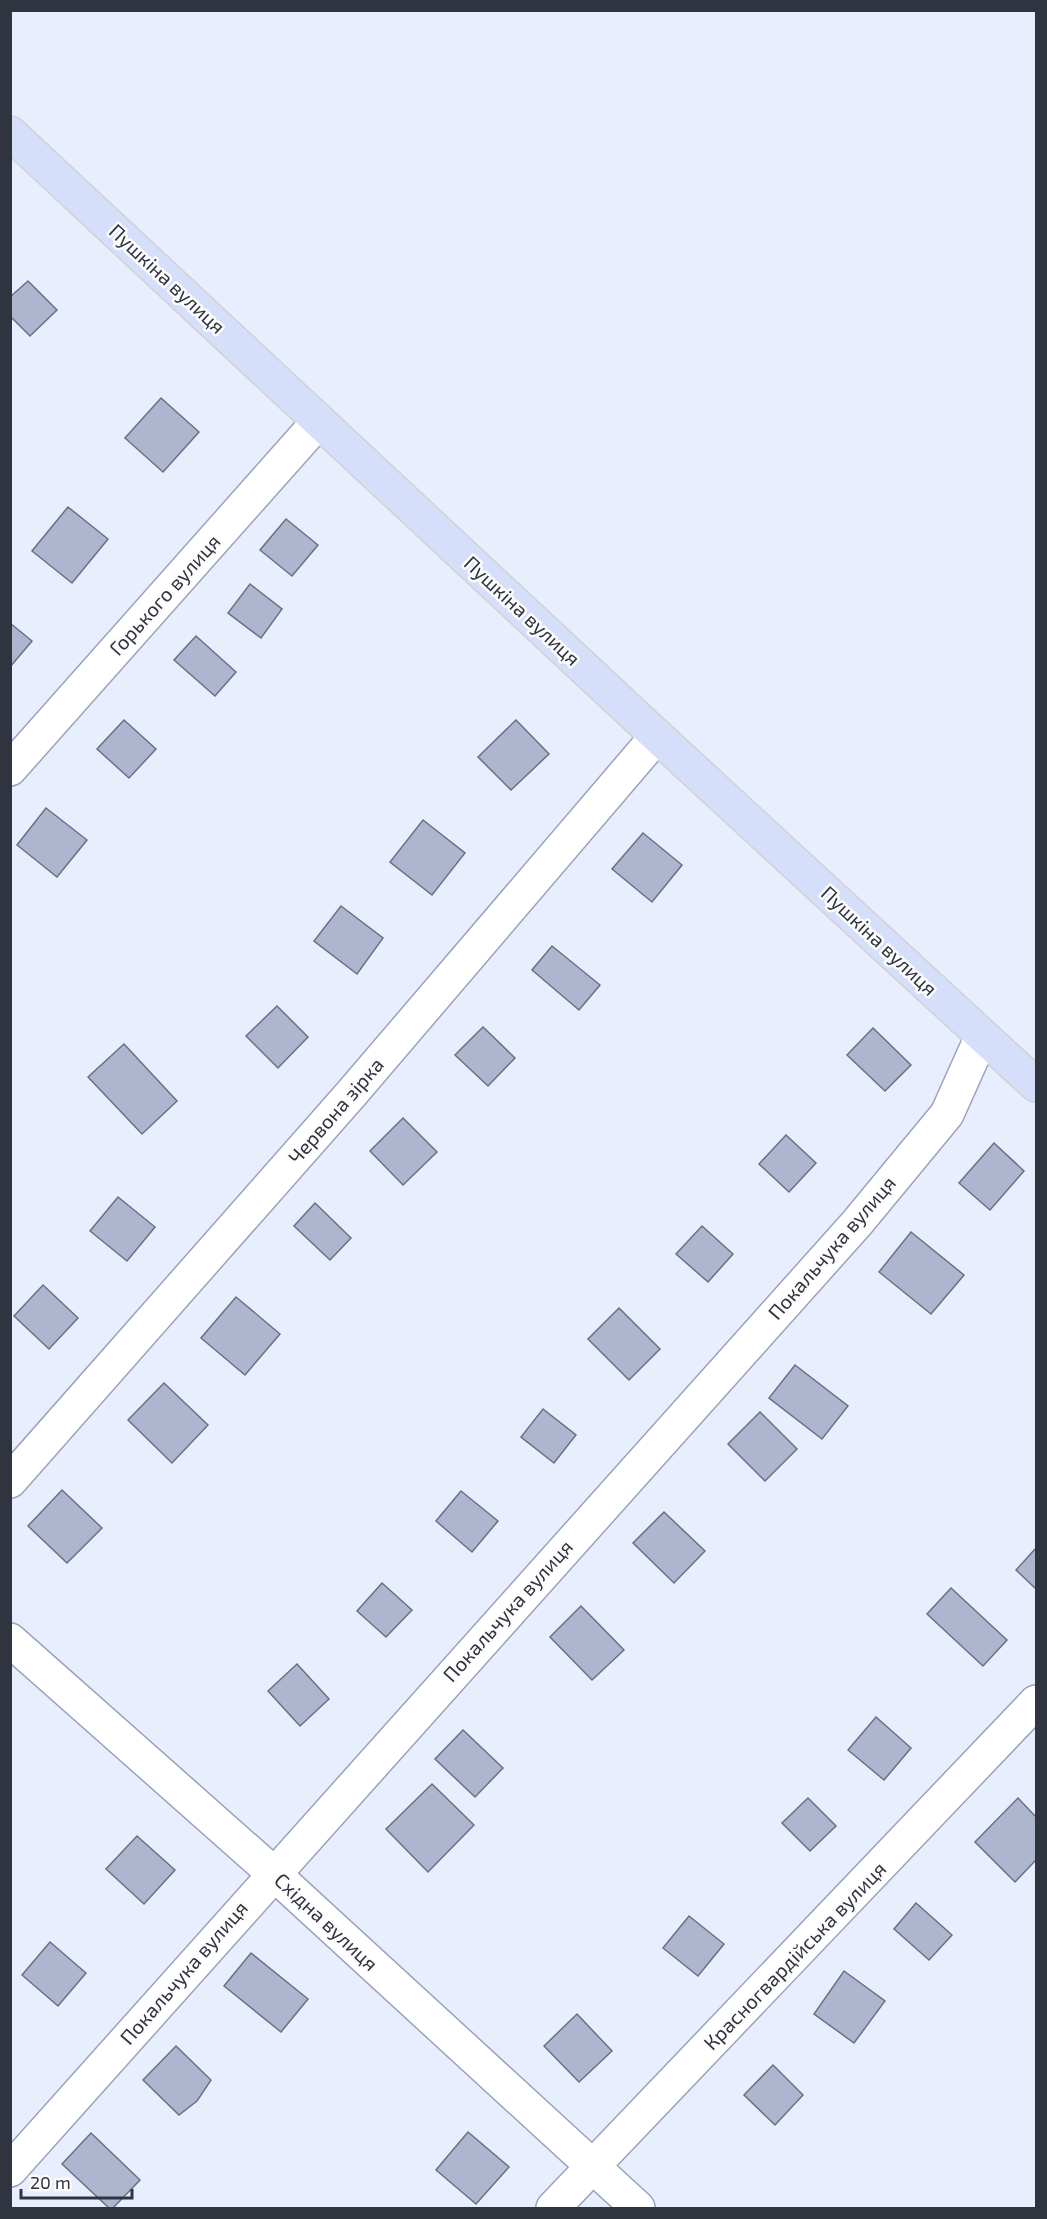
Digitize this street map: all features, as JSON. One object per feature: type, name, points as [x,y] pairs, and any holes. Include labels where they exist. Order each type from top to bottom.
[{"type":"main road","name":"Пушкіна вулиця","points":[[10,133],[657,736],[1036,1085]]},
{"type":"street","name":"Горького вулиця","points":[[10,769],[319,421]]},
{"type":"street","name":"Червона зірка","points":[[10,1482],[352,1093],[657,736]]},
{"type":"street","name":"Покальчука вулиця","points":[[10,2170],[273,1873],[857,1223],[946,1114],[982,1036]]},
{"type":"street","name":"Східна вулиця","points":[[10,1640],[273,1873],[638,2208]]},
{"type":"street","name":"Красногвардійська вулиця","points":[[553,2208],[1036,1702]]},
{"type":"building","points":[[28,281],[57,310],[30,336],[10,316],[10,297]]},
{"type":"building","points":[[161,398],[199,432],[163,472],[125,438]]},
{"type":"building","points":[[68,507],[108,539],[72,583],[32,551]]},
{"type":"building","points":[[286,519],[318,545],[292,576],[260,550]]},
{"type":"building","points":[[250,584],[282,609],[261,638],[228,613]]},
{"type":"building","points":[[10,623],[32,641],[10,667]]},
{"type":"building","points":[[196,636],[236,672],[215,696],[174,660]]},
{"type":"building","points":[[124,720],[156,749],[129,778],[97,749]]},
{"type":"building","points":[[516,720],[549,754],[511,790],[478,757]]},
{"type":"building","points":[[46,808],[87,840],[57,877],[17,845]]},
{"type":"building","points":[[423,820],[465,853],[432,895],[390,862]]},
{"type":"building","points":[[643,833],[682,865],[652,902],[612,869]]},
{"type":"building","points":[[341,906],[383,938],[357,974],[314,941]]},
{"type":"building","points":[[552,946],[600,985],[579,1010],[532,970]]},
{"type":"building","points":[[277,1006],[308,1037],[278,1068],[246,1036]]},
{"type":"building","points":[[483,1027],[515,1058],[488,1086],[455,1055]]},
{"type":"building","points":[[873,1028],[911,1065],[885,1091],[847,1055]]},
{"type":"building","points":[[124,1044],[177,1101],[142,1134],[88,1077]]},
{"type":"building","points":[[403,1118],[437,1152],[403,1185],[370,1151]]},
{"type":"building","points":[[786,1135],[816,1163],[789,1192],[759,1164]]},
{"type":"building","points":[[994,1143],[1024,1171],[990,1210],[959,1183]]},
{"type":"building","points":[[118,1197],[155,1227],[127,1261],[90,1231]]},
{"type":"building","points":[[315,1203],[351,1238],[330,1260],[294,1226]]},
{"type":"building","points":[[702,1226],[733,1254],[708,1282],[676,1254]]},
{"type":"building","points":[[911,1232],[964,1275],[931,1314],[879,1272]]},
{"type":"building","points":[[43,1285],[78,1318],[49,1349],[14,1316]]},
{"type":"building","points":[[236,1297],[280,1334],[245,1375],[201,1338]]},
{"type":"building","points":[[619,1308],[660,1349],[629,1380],[588,1339]]},
{"type":"building","points":[[795,1365],[848,1406],[822,1439],[769,1398]]},
{"type":"building","points":[[164,1383],[208,1425],[172,1463],[128,1420]]},
{"type":"building","points":[[543,1409],[576,1435],[554,1463],[521,1437]]},
{"type":"building","points":[[760,1412],[797,1449],[765,1481],[728,1444]]},
{"type":"building","points":[[62,1490],[102,1528],[67,1563],[28,1526]]},
{"type":"building","points":[[461,1491],[498,1521],[472,1552],[436,1521]]},
{"type":"building","points":[[664,1512],[705,1551],[674,1583],[633,1543]]},
{"type":"building","points":[[1036,1548],[1036,1589],[1016,1570]]},
{"type":"building","points":[[382,1583],[412,1610],[386,1637],[357,1611]]},
{"type":"building","points":[[951,1588],[1007,1640],[983,1666],[927,1614]]},
{"type":"building","points":[[581,1606],[624,1650],[592,1680],[550,1637]]},
{"type":"building","points":[[297,1664],[329,1699],[300,1726],[268,1691]]},
{"type":"building","points":[[876,1717],[911,1748],[884,1780],[848,1750]]},
{"type":"building","points":[[463,1730],[503,1768],[475,1797],[435,1759]]},
{"type":"building","points":[[432,1784],[474,1825],[428,1872],[386,1829]]},
{"type":"building","points":[[808,1798],[836,1826],[810,1851],[782,1823]]},
{"type":"building","points":[[1018,1798],[1036,1817],[1036,1860],[1015,1882],[975,1842]]},
{"type":"building","points":[[137,1836],[175,1870],[144,1904],[106,1869]]},
{"type":"building","points":[[916,1903],[952,1935],[929,1960],[894,1929]]},
{"type":"building","points":[[689,1916],[724,1944],[698,1976],[663,1948]]},
{"type":"building","points":[[50,1942],[86,1973],[58,2006],[22,1975]]},
{"type":"building","points":[[251,1953],[308,1999],[281,2032],[224,1986]]},
{"type":"building","points":[[844,1971],[885,2001],[854,2043],[814,2014]]},
{"type":"building","points":[[577,2014],[612,2051],[579,2082],[544,2046]]},
{"type":"building","points":[[176,2046],[211,2080],[197,2101],[179,2115],[143,2080]]},
{"type":"building","points":[[773,2065],[803,2095],[775,2125],[744,2095]]},
{"type":"building","points":[[468,2132],[509,2167],[476,2204],[436,2170]]},
{"type":"building","points":[[91,2133],[140,2180],[113,2208],[109,2208],[62,2164]]}]
